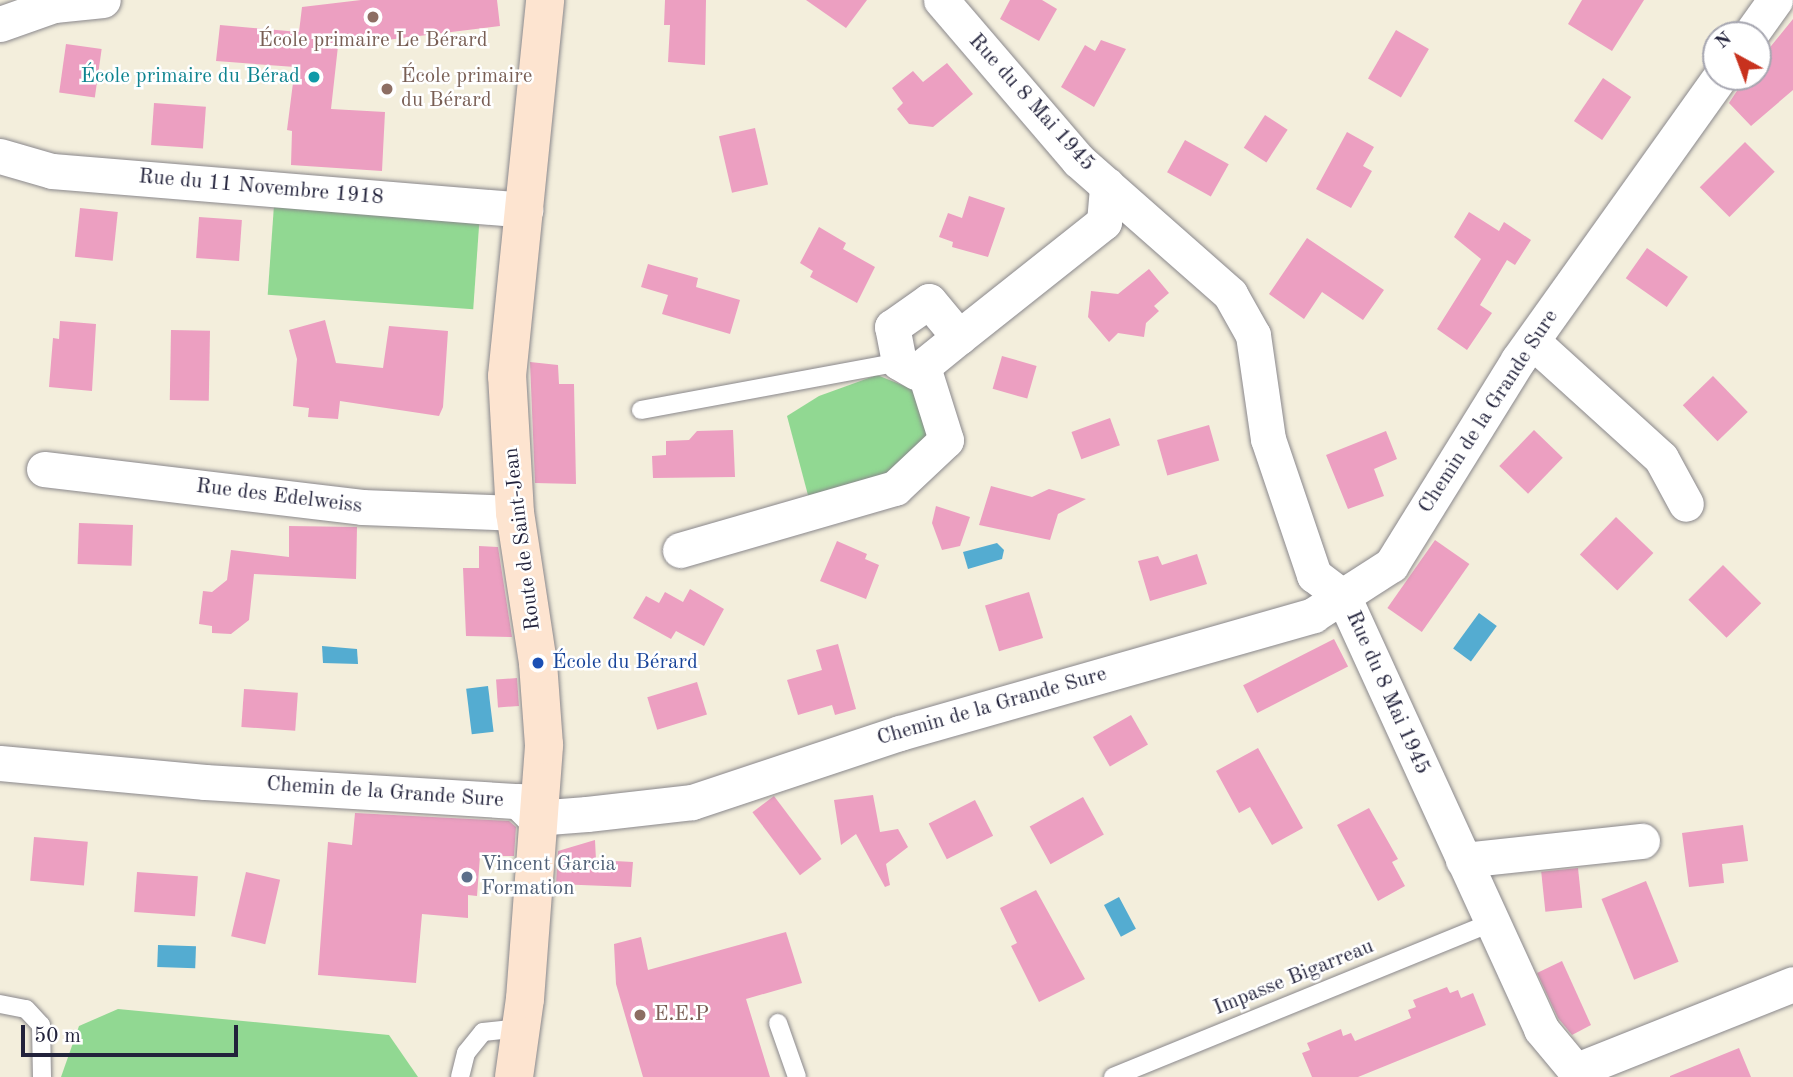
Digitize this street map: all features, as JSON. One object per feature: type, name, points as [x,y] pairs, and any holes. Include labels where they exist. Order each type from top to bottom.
[{"type":"main road","name":"Route de Saint-Jean","points":[[514,1077],[521,1028],[535,818],[544,745],[538,663],[515,513],[507,376],[545,0]]},
{"type":"street","points":[[0,24],[54,5],[103,0]]},
{"type":"street","name":"Rue du 8 Mai 1945","points":[[941,0],[1078,160],[1230,294],[1253,335],[1268,439],[1314,575],[1344,598],[1541,1029],[1579,1074]]},
{"type":"street","points":[[1760,21],[1775,0]]},
{"type":"street","name":"Chemin de la Grande Sure","points":[[0,763],[205,782],[518,801],[535,818],[692,802],[900,733],[1309,617],[1344,598],[1391,565],[1532,341],[1710,91]]},
{"type":"street","name":"Rue du 11 Novembre 1918","points":[[0,156],[52,171],[525,210]]},
{"type":"street","points":[[1104,222],[1107,185]]},
{"type":"street","points":[[911,364],[959,337],[1104,222],[1149,221]]},
{"type":"street","points":[[680,550],[895,488],[946,440],[892,327],[929,301],[959,337]]},
{"type":"street","points":[[1532,341],[1661,458],[1686,504]]},
{"type":"street","name":"Rue des Edelweiss","points":[[44,468],[362,507],[515,513]]},
{"type":"street","points":[[1463,860],[1642,841]]},
{"type":"street","points":[[1579,1074],[1793,984]]},
{"type":"lane","points":[[640,410],[911,364]]},
{"type":"lane","name":"Impasse Bigarreau","points":[[1113,1077],[1492,922]]},
{"type":"lane","points":[[0,1004],[26,1009],[41,1025],[42,1077]]},
{"type":"lane","points":[[778,1023],[797,1077]]},
{"type":"lane","points":[[460,1077],[466,1054],[483,1032],[521,1028]]},
{"type":"green space","points":[[274,205],[479,219],[473,309],[268,295]]},
{"type":"green space","points":[[877,375],[922,393],[932,433],[882,480],[809,499],[787,416],[819,396]]},
{"type":"green space","points":[[118,1009],[389,1035],[418,1077],[61,1077],[79,1026]]},
{"type":"water","points":[[997,543],[1004,550],[1002,559],[968,569],[963,552]]},
{"type":"water","points":[[1479,613],[1497,626],[1471,662],[1453,649]]},
{"type":"water","points":[[322,646],[357,649],[358,664],[323,663]]},
{"type":"water","points":[[488,686],[494,732],[472,734],[466,689]]},
{"type":"water","points":[[1119,897],[1136,929],[1121,937],[1104,905]]},
{"type":"water","points":[[158,945],[196,946],[195,968],[157,967]]},
{"type":"building","name":"École primaire du Bérad","points":[[361,0],[497,0],[500,26],[338,46],[331,109],[385,112],[382,171],[291,165],[292,131],[287,130],[295,67],[216,61],[220,25],[299,32],[302,7]]},
{"type":"building","points":[[665,0],[706,0],[705,65],[668,62],[670,25],[664,25]]},
{"type":"building","points":[[806,0],[867,0],[846,28]]},
{"type":"building","points":[[1010,0],[1042,0],[1057,9],[1039,41],[1000,19]]},
{"type":"building","points":[[1582,0],[1644,0],[1612,51],[1568,24]]},
{"type":"building","points":[[1793,19],[1793,90],[1751,126],[1729,103],[1737,91],[1772,91],[1772,45]]},
{"type":"building","points":[[1396,30],[1429,49],[1401,97],[1368,78]]},
{"type":"building","points":[[1101,40],[1126,49],[1094,107],[1061,87],[1085,45],[1095,51]]},
{"type":"building","points":[[66,44],[102,49],[95,98],[59,93]]},
{"type":"building","points":[[947,63],[973,94],[933,127],[909,124],[897,109],[903,103],[892,88],[913,71],[923,82]]},
{"type":"building","points":[[1603,78],[1631,97],[1602,140],[1574,121]]},
{"type":"building","points":[[154,103],[206,107],[203,149],[151,145]]},
{"type":"building","points":[[1265,115],[1288,130],[1266,162],[1244,148]]},
{"type":"building","points":[[755,128],[768,185],[732,193],[719,136]]},
{"type":"building","points":[[1347,132],[1374,147],[1363,166],[1372,171],[1351,208],[1316,189]]},
{"type":"building","points":[[1185,140],[1229,164],[1211,197],[1167,172]]},
{"type":"building","points":[[1745,142],[1775,172],[1729,217],[1700,187]]},
{"type":"building","points":[[969,196],[1005,208],[988,257],[952,247],[953,242],[939,237],[948,213],[962,218]]},
{"type":"building","points":[[80,208],[118,212],[113,261],[75,257]]},
{"type":"building","points":[[1469,212],[1499,231],[1504,222],[1531,240],[1515,265],[1507,260],[1480,305],[1492,313],[1467,350],[1437,329],[1481,259],[1454,237]]},
{"type":"building","points":[[199,217],[242,220],[239,261],[196,258]]},
{"type":"building","points":[[819,227],[846,243],[843,249],[875,267],[857,303],[810,277],[813,271],[800,263]]},
{"type":"building","points":[[1307,238],[1384,290],[1363,320],[1322,292],[1304,319],[1269,294]]},
{"type":"building","points":[[1647,248],[1688,277],[1667,307],[1626,278]]},
{"type":"building","points":[[648,264],[698,278],[696,287],[740,300],[730,334],[662,314],[668,295],[641,287]]},
{"type":"building","points":[[1149,269],[1169,293],[1154,306],[1159,311],[1146,323],[1144,337],[1118,333],[1109,342],[1088,317],[1091,291],[1118,294]]},
{"type":"building","points":[[325,320],[336,363],[383,368],[389,326],[448,331],[443,407],[439,416],[340,401],[338,419],[308,417],[309,408],[293,406],[297,359],[289,330]]},
{"type":"building","points":[[60,321],[96,324],[92,391],[49,387],[53,338],[59,339]]},
{"type":"building","points":[[171,330],[210,331],[209,401],[170,400]]},
{"type":"building","points":[[1002,356],[1037,366],[1027,399],[993,389]]},
{"type":"building","points":[[530,362],[558,365],[559,384],[574,384],[576,484],[535,483]]},
{"type":"building","points":[[1713,376],[1748,412],[1718,441],[1683,405]]},
{"type":"building","points":[[1110,418],[1120,445],[1081,459],[1071,432]]},
{"type":"building","points":[[1209,425],[1219,461],[1167,475],[1157,440]]},
{"type":"building","points":[[733,430],[735,477],[653,478],[652,456],[666,455],[666,441],[689,440],[697,431]]},
{"type":"building","points":[[1534,430],[1563,458],[1528,494],[1499,466]]},
{"type":"building","points":[[1386,431],[1397,459],[1374,469],[1384,496],[1348,509],[1326,455]]},
{"type":"building","points":[[991,486],[1032,497],[1049,489],[1086,499],[1058,514],[1050,540],[979,525]]},
{"type":"building","points":[[936,506],[970,517],[960,546],[942,550],[932,523]]},
{"type":"building","points":[[1616,517],[1653,553],[1617,591],[1580,554]]},
{"type":"building","points":[[79,523],[133,525],[132,566],[78,564]]},
{"type":"building","points":[[289,526],[357,527],[356,579],[254,574],[249,620],[231,634],[212,633],[212,626],[199,624],[203,591],[212,592],[227,580],[231,550],[289,557]]},
{"type":"building","points":[[1435,540],[1469,564],[1422,632],[1387,608]]},
{"type":"building","points":[[837,541],[867,554],[865,559],[879,565],[866,599],[820,581]]},
{"type":"building","points":[[479,546],[498,547],[512,637],[466,636],[463,568],[479,568]]},
{"type":"building","points":[[1197,554],[1207,584],[1150,601],[1138,561],[1158,556],[1162,565]]},
{"type":"building","points":[[1723,565],[1761,603],[1727,638],[1688,600]]},
{"type":"building","points":[[690,589],[724,609],[704,646],[676,631],[671,639],[633,618],[646,596],[659,603],[665,592],[683,602]]},
{"type":"building","points":[[1029,592],[1043,638],[999,651],[985,605]]},
{"type":"building","points":[[1334,639],[1348,667],[1257,713],[1243,685]]},
{"type":"building","points":[[838,644],[856,709],[835,715],[832,705],[798,715],[787,680],[822,670],[816,650]]},
{"type":"building","points":[[517,678],[519,706],[498,707],[496,679]]},
{"type":"building","points":[[697,682],[707,715],[657,730],[647,697]]},
{"type":"building","points":[[244,689],[298,693],[295,731],[241,727]]},
{"type":"building","points":[[1131,715],[1148,744],[1110,766],[1093,737]]},
{"type":"building","points":[[1258,748],[1303,828],[1272,845],[1250,807],[1239,813],[1216,771]]},
{"type":"building","points":[[873,795],[880,832],[898,829],[908,847],[886,864],[890,885],[885,887],[856,834],[841,845],[834,800]]},
{"type":"building","points":[[774,796],[822,859],[800,875],[752,812]]},
{"type":"building","points":[[1083,797],[1104,835],[1050,864],[1030,827]]},
{"type":"building","points":[[975,800],[993,836],[947,859],[929,824]]},
{"type":"building","points":[[1369,808],[1398,859],[1392,862],[1405,886],[1378,901],[1337,825]]},
{"type":"building","points":[[355,813],[509,821],[516,827],[514,856],[480,856],[477,896],[468,895],[468,918],[422,914],[416,983],[318,975],[328,842],[352,845]]},
{"type":"building","points":[[1743,825],[1748,861],[1722,864],[1724,883],[1689,887],[1682,833]]},
{"type":"building","points":[[34,837],[88,842],[84,886],[30,881]]},
{"type":"building","points":[[595,840],[596,860],[633,862],[631,887],[556,884],[558,851]]},
{"type":"building","points":[[1578,868],[1582,908],[1545,912],[1541,872]]},
{"type":"building","points":[[137,872],[198,876],[195,916],[134,912]]},
{"type":"building","points":[[246,872],[280,880],[265,944],[231,936]]},
{"type":"building","points":[[1646,881],[1679,962],[1634,980],[1601,899]]},
{"type":"building","points":[[1036,890],[1085,979],[1039,1002],[1011,946],[1017,943],[1000,908]]},
{"type":"building","points":[[786,932],[802,983],[746,999],[770,1077],[643,1077],[616,984],[614,944],[641,937],[648,970]]},
{"type":"building","points":[[1562,961],[1591,1025],[1572,1035],[1558,1018],[1537,973]]},
{"type":"building","points":[[1447,987],[1450,993],[1458,990],[1461,998],[1473,993],[1486,1025],[1358,1077],[1312,1077],[1302,1053],[1310,1050],[1307,1043],[1341,1029],[1343,1036],[1351,1033],[1355,1041],[1411,1018],[1408,1010],[1416,1007],[1413,1000]]},
{"type":"building","points":[[1739,1048],[1751,1077],[1670,1077],[1670,1076]]},
{"type":"place","name":"École primaire Le Bérard","points":[[373,17]]},
{"type":"place","name":"École primaire du Bérad","points":[[314,77]]},
{"type":"place","name":"École primaire du Bérard","points":[[387,89]]},
{"type":"place","name":"École du Bérard","points":[[538,663]]},
{"type":"place","name":"Vincent Garcia Formation","points":[[467,877]]},
{"type":"place","name":"E.E.P","points":[[640,1015]]}]
